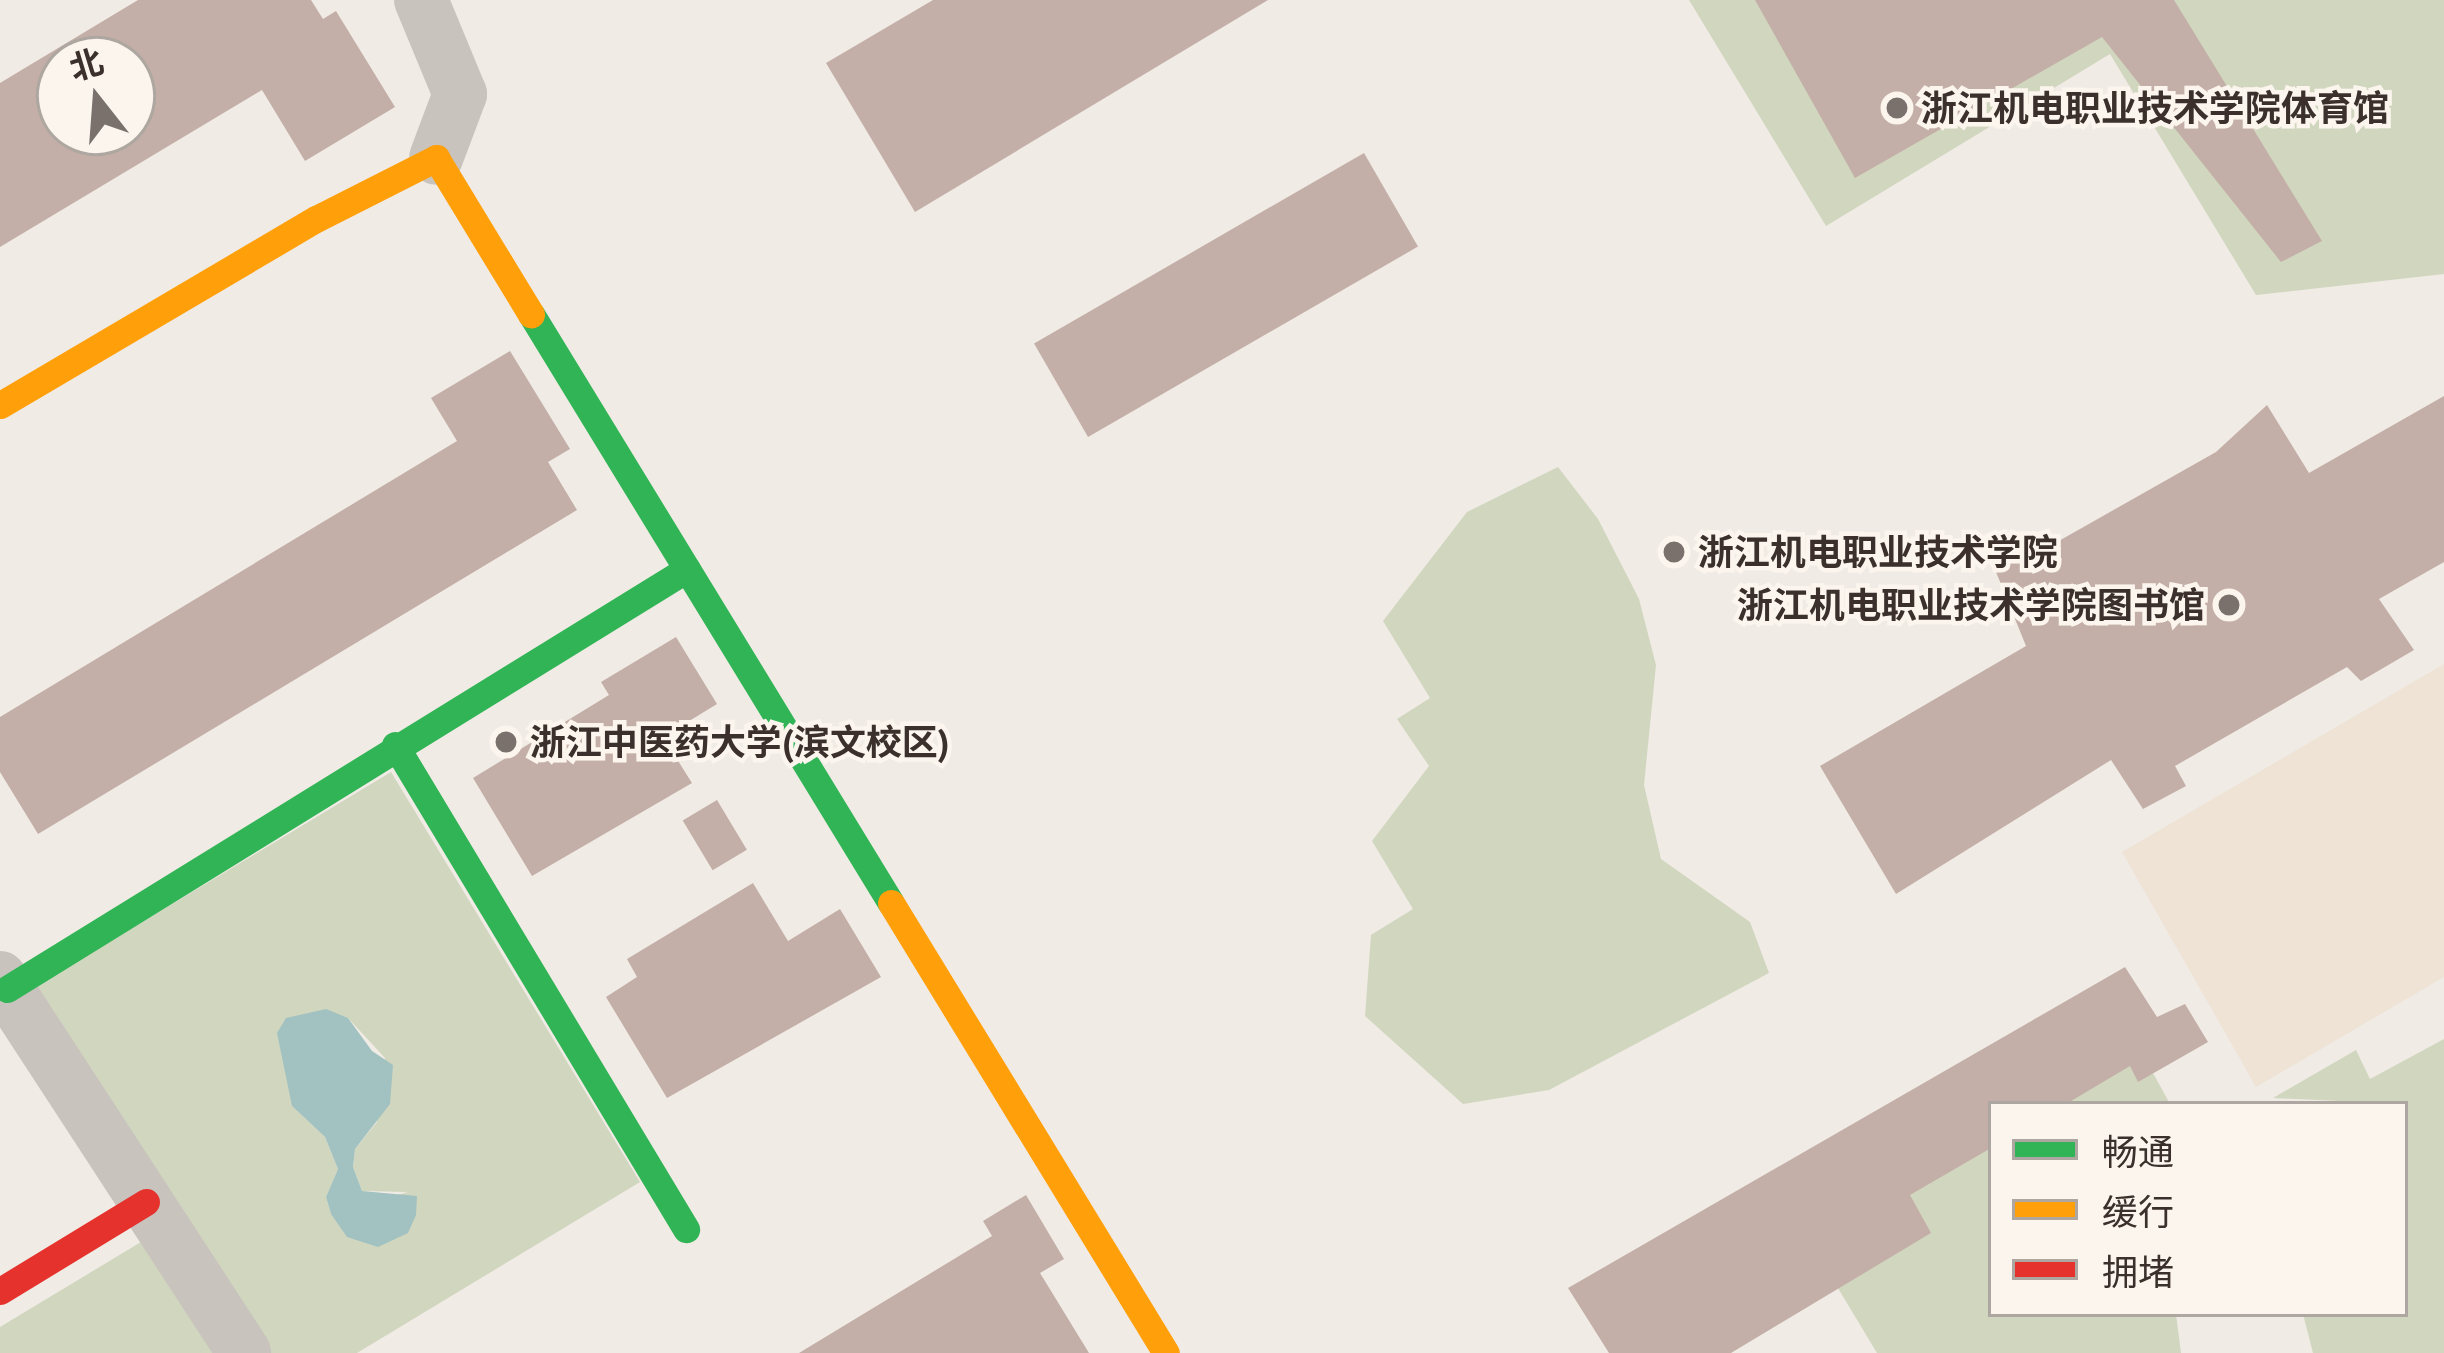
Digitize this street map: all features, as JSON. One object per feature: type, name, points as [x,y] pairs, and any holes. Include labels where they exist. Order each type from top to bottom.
[{"type":"street","points":[[0,405],[316,218],[436,158],[460,94],[421,0]]},
{"type":"street","points":[[436,158],[1166,1353]]},
{"type":"street","points":[[244,1353],[4,983],[687,569]]},
{"type":"street","points":[[395,745],[686,1229]]},
{"type":"street","points":[[0,1291],[146,1202]]},
{"type":"green space","points":[[1689,0],[2444,0],[2444,274],[2256,295],[2110,54],[1826,226]]},
{"type":"green space","points":[[1558,467],[1598,519],[1639,599],[1656,665],[1644,785],[1661,859],[1750,922],[1769,973],[1549,1090],[1463,1104],[1365,1016],[1371,935],[1413,909],[1372,841],[1429,766],[1397,719],[1430,698],[1383,621],[1467,512]]},
{"type":"green space","points":[[391,772],[640,1182],[357,1353],[255,1353],[33,988]],"holes":[[[348,1018],[385,1058],[377,1122],[355,1149],[353,1167],[362,1191],[408,1192],[331,1214],[326,1197],[338,1169],[325,1137],[292,1106],[290,1067]]]},
{"type":"green space","points":[[2130,1031],[2168,1101],[2015,1101]]},
{"type":"green space","points":[[2444,1039],[2444,1353],[2313,1353],[2304,1317],[2408,1317],[2408,1101],[2273,1098],[2356,1050],[2370,1079]]},
{"type":"green space","points":[[1988,1117],[1988,1317],[2176,1317],[2181,1353],[1877,1353],[1803,1230]]},
{"type":"green space","points":[[146,1239],[215,1353],[0,1353],[0,1327]]},
{"type":"shaded area","points":[[2444,664],[2444,977],[2256,1087],[2122,852]]},
{"type":"water","points":[[326,1009],[348,1018],[372,1051],[393,1065],[390,1104],[355,1149],[353,1167],[362,1191],[417,1196],[416,1215],[408,1233],[378,1247],[347,1237],[331,1214],[326,1197],[338,1169],[325,1137],[292,1106],[277,1033],[286,1018]]},
{"type":"building","points":[[138,0],[311,0],[323,19],[336,11],[395,107],[305,161],[262,90],[156,154],[156,36],[78,36]]},
{"type":"building","points":[[933,0],[1268,0],[915,212],[826,63]]},
{"type":"building","name":"浙江机电职业技术学院体育馆","points":[[1755,0],[2174,0],[2322,241],[2281,262],[2102,37],[1855,178]]},
{"type":"building","points":[[36,61],[36,156],[152,156],[0,247],[0,83]]},
{"type":"building","points":[[1364,153],[1418,247],[1088,437],[1034,344]]},
{"type":"building","points":[[510,351],[570,449],[548,462],[577,510],[38,834],[0,772],[0,717],[457,441],[431,398]]},
{"type":"building","points":[[2444,396],[2444,562],[2379,599],[2414,650],[2361,681],[2347,667],[2175,766],[2186,786],[2143,809],[2111,760],[1896,894],[1820,766],[2026,646],[1992,562],[2057,542],[2216,452],[2267,405],[2309,473]]},
{"type":"building","points":[[676,637],[717,704],[663,737],[692,783],[532,876],[473,778],[609,695],[601,682]]},
{"type":"building","points":[[717,800],[747,850],[713,870],[683,821]]},
{"type":"building","points":[[753,883],[788,941],[840,909],[881,977],[667,1098],[606,997],[637,977],[627,959]]},
{"type":"building","points":[[2125,967],[2157,1017],[2185,1004],[2208,1042],[2138,1082],[2130,1066],[2071,1101],[1988,1101],[1988,1150],[1910,1195],[1931,1233],[1731,1353],[1609,1353],[1568,1288]]},
{"type":"building","points":[[1026,1195],[1064,1259],[1040,1273],[1089,1353],[799,1353],[992,1236],[983,1221]]},
{"type":"traffic: fast","points":[[531,314],[891,903]]},
{"type":"traffic: fast","points":[[7,989],[687,569]]},
{"type":"traffic: fast","points":[[395,745],[686,1229]]},
{"type":"traffic: slow","points":[[0,405],[316,219],[436,158],[531,314]]},
{"type":"traffic: slow","points":[[891,903],[1166,1353]]},
{"type":"traffic: jam","points":[[0,1291],[146,1202]]},
{"type":"place","name":"浙江机电职业技术学院体育馆","points":[[1897,108]]},
{"type":"place","name":"浙江机电职业技术学院","points":[[1674,552]]},
{"type":"place","name":"浙江机电职业技术学院图书馆","points":[[2229,605]]},
{"type":"place","name":"浙江中医药大学(滨文校区)","points":[[506,742]]}]
